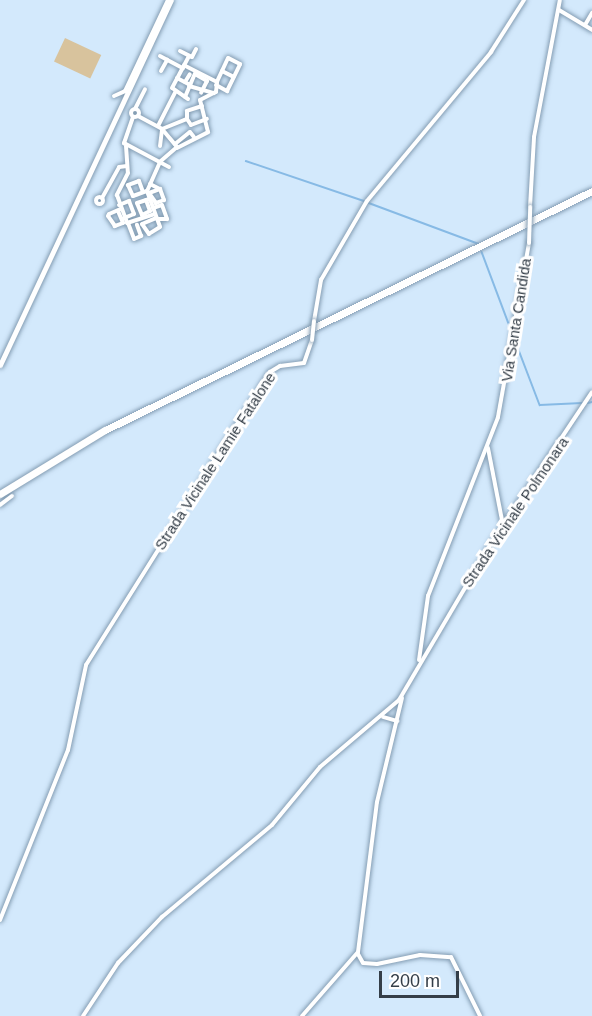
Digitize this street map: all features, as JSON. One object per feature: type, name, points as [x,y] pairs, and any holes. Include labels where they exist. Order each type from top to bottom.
[{"type":"highway","points":[[0,494],[38,467],[592,193]]},
{"type":"highway","points":[[0,494],[106,433],[592,193]]},
{"type":"main road","points":[[0,365],[169,0]]},
{"type":"street","points":[[114,96],[125,91],[169,0]]},
{"type":"street","name":"Strada Vicinale Lamie Fatalone","points":[[0,920],[68,750],[86,665],[270,372],[280,366],[304,363],[312,340],[321,280],[366,202],[510,21],[524,0]]},
{"type":"street","name":"Via Santa Candida","points":[[418,663],[428,596],[469,482],[488,447],[515,340],[516,306],[529,243],[534,137],[561,0]]},
{"type":"street","points":[[559,10],[592,30]]},
{"type":"street","points":[[584,26],[592,13]]},
{"type":"street","points":[[160,146],[161,128],[175,92],[177,78],[189,56],[196,49]]},
{"type":"street","points":[[180,51],[189,56]]},
{"type":"street","points":[[161,71],[166,52]]},
{"type":"street","points":[[163,58],[216,83],[227,91],[240,64],[228,58],[216,83],[214,93]]},
{"type":"street","points":[[222,71],[234,77]]},
{"type":"street","points":[[175,92],[186,98],[190,74]]},
{"type":"street","points":[[188,84],[195,74],[207,81],[201,93]]},
{"type":"street","points":[[177,78],[201,93],[214,93]]},
{"type":"street","points":[[124,218],[134,214],[129,201],[120,208],[108,216],[115,226],[123,223],[120,208],[117,195],[126,166],[124,130],[145,88]]},
{"type":"street","points":[[156,216],[142,224],[149,234],[158,231],[156,216],[154,208],[145,192],[160,162],[190,132],[194,137],[208,132],[207,119],[200,100],[214,93]]},
{"type":"street","points":[[121,106],[161,128],[176,146]]},
{"type":"street","points":[[202,106],[187,111],[187,119],[191,125],[207,119]]},
{"type":"street","points":[[161,128],[187,119]]},
{"type":"street","points":[[126,146],[169,167]]},
{"type":"street","points":[[95,198],[100,204],[119,167],[126,166]]},
{"type":"street","points":[[150,184],[160,189]]},
{"type":"street","points":[[120,208],[134,238],[141,236],[137,225]]},
{"type":"street","points":[[128,223],[156,216]]},
{"type":"street","name":"Strada Vicinale Polmonara","points":[[418,663],[503,525],[592,392]]},
{"type":"street","points":[[488,447],[503,525]]},
{"type":"street","points":[[0,505],[12,496]]},
{"type":"street","points":[[421,646],[428,648]]},
{"type":"street","points":[[302,1016],[357,954],[376,802],[402,696],[418,663]]},
{"type":"street","points":[[83,1016],[118,963],[162,917],[272,825],[320,768],[383,717],[402,696]]},
{"type":"street","points":[[383,717],[397,721]]},
{"type":"street","points":[[357,954],[363,963],[377,964],[420,955],[451,957],[480,1016]]},
{"type":"shaded area","points":[[65,38],[101,55],[90,78],[54,62]]},
{"type":"waterway","points":[[246,161],[364,201]]},
{"type":"waterway","points":[[369,203],[479,244]]},
{"type":"waterway","points":[[482,252],[512,332]]},
{"type":"waterway","points":[[514,337],[540,405],[582,403]]},
{"type":"waterway","points":[[588,403],[592,402]]}]
